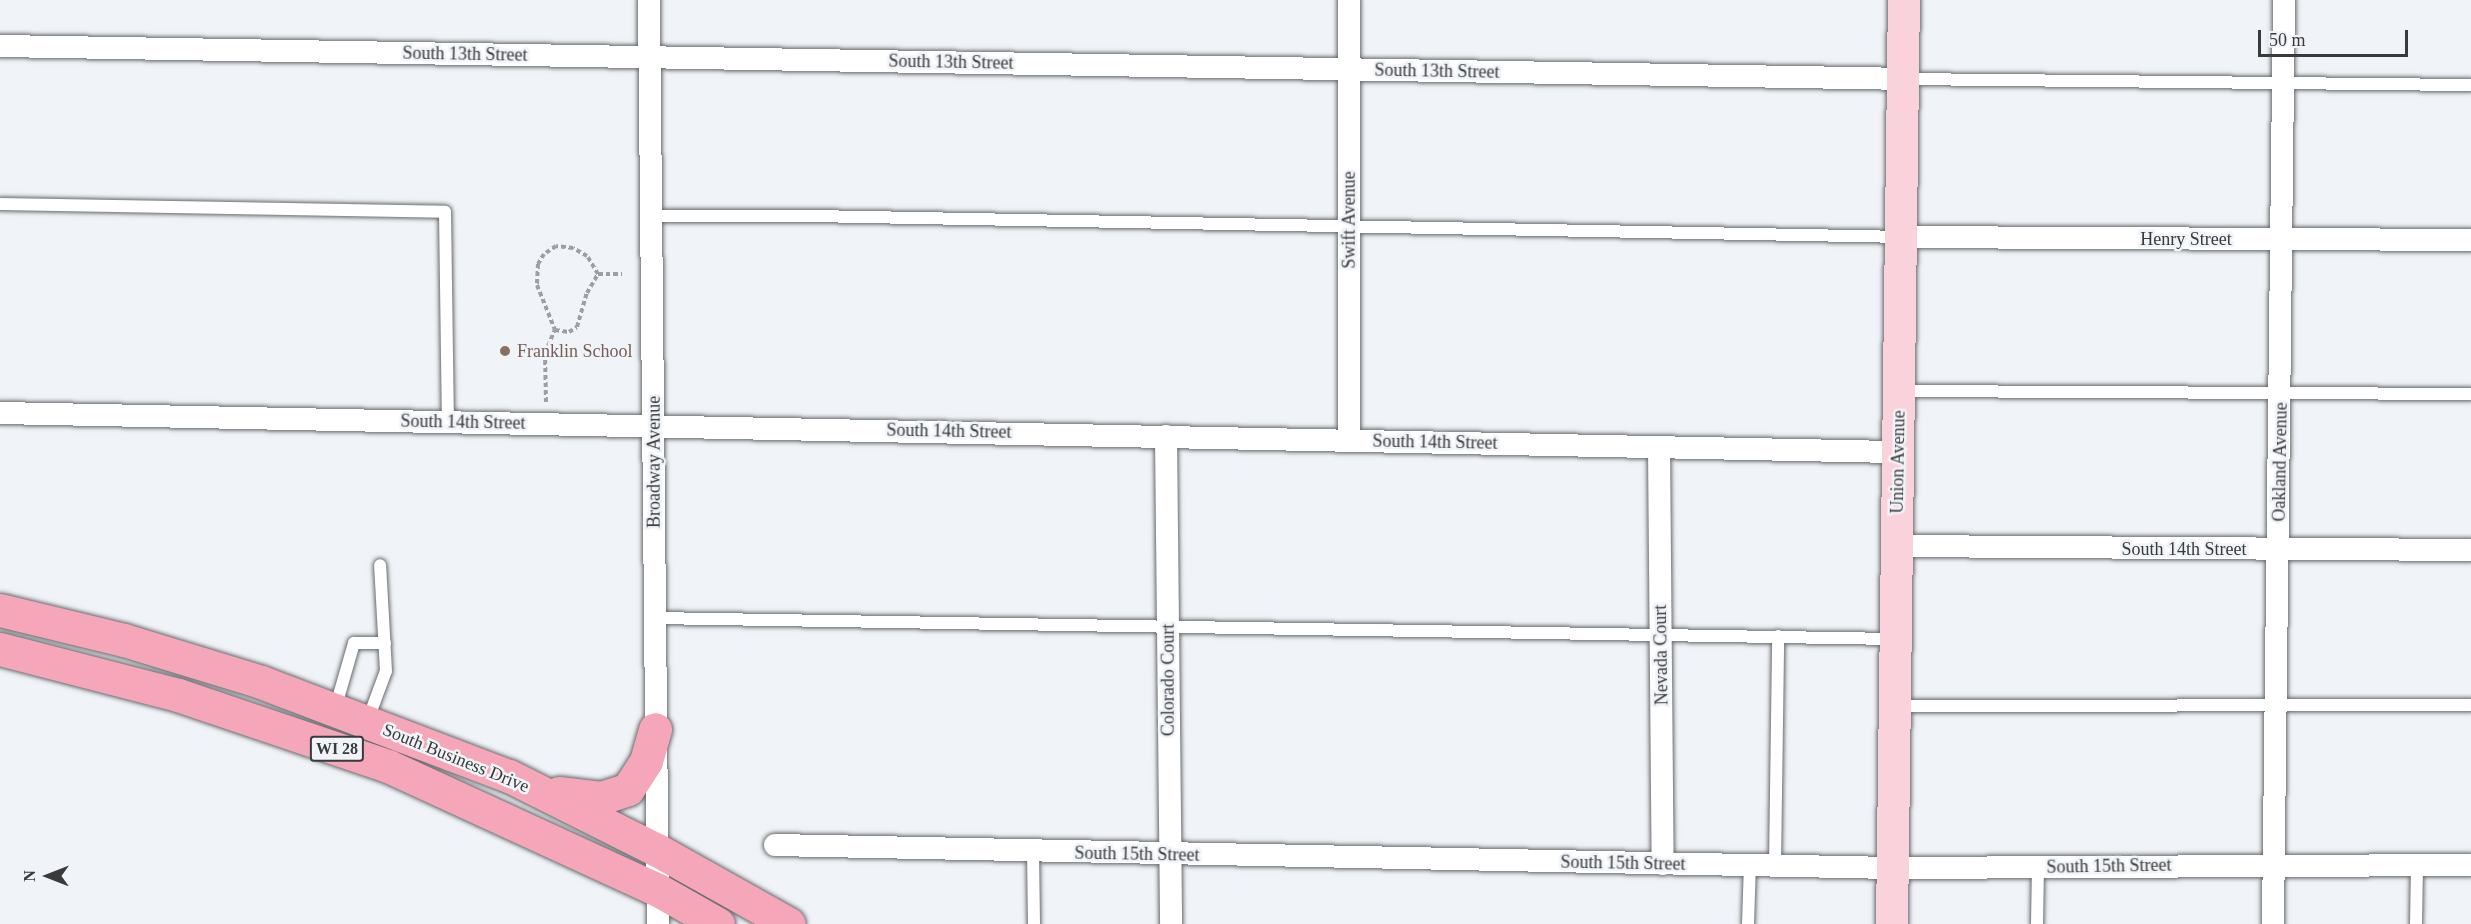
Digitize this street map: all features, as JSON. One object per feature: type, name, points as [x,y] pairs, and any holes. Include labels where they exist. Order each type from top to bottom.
[{"type":"main road","name":"South Business Drive","points":[[0,610],[124,640],[261,682],[367,722],[532,788],[657,850],[789,924]]},
{"type":"main road","name":"South Business Drive","points":[[0,649],[178,695],[388,766],[658,890],[717,924]]},
{"type":"main road","points":[[532,788],[578,797],[614,797],[638,779],[656,729]]},
{"type":"street","name":"Broadway Avenue","points":[[649,0],[658,924]]},
{"type":"street","name":"Swift Avenue","points":[[1349,0],[1349,440]]},
{"type":"street","name":"Union Avenue","points":[[1892,924],[1904,0]]},
{"type":"street","name":"Oakland Avenue","points":[[2273,924],[2285,85],[2284,0]]},
{"type":"street","name":"South 13th Street","points":[[0,46],[1903,79]]},
{"type":"street","name":"Henry Street","points":[[1900,237],[2471,240]]},
{"type":"street","name":"South 14th Street","points":[[0,413],[1898,452]]},
{"type":"street","name":"Colorado Court","points":[[1166,436],[1171,924]]},
{"type":"street","name":"Nevada Court","points":[[1659,447],[1663,864]]},
{"type":"street","name":"South 14th Street","points":[[1897,546],[2471,550]]},
{"type":"street","name":"South 15th Street","points":[[775,845],[1170,855],[1893,868],[2274,864],[2471,865]]},
{"type":"lane","points":[[1903,79],[2285,85],[2471,85]]},
{"type":"lane","points":[[0,204],[445,212],[448,422]]},
{"type":"lane","points":[[651,216],[812,216],[1349,229],[1900,237]]},
{"type":"lane","points":[[1899,391],[2471,394]]},
{"type":"lane","points":[[367,722],[384,679],[385,643],[380,565]]},
{"type":"lane","points":[[654,618],[1168,624],[1896,639]]},
{"type":"lane","points":[[1775,866],[1778,636]]},
{"type":"lane","points":[[335,710],[354,643],[385,643]]},
{"type":"lane","points":[[1895,706],[2471,705]]},
{"type":"lane","points":[[1033,852],[1034,924]]},
{"type":"lane","points":[[2416,864],[2416,924]]},
{"type":"lane","points":[[1748,924],[1750,865]]},
{"type":"lane","points":[[2037,924],[2038,867]]},
{"type":"path","points":[[546,402],[545,353],[555,330],[537,285],[542,257],[554,247],[573,248],[587,256],[598,274]]},
{"type":"path","points":[[598,274],[622,274]]},
{"type":"path","points":[[555,330],[568,332],[577,327],[586,293],[598,274]]},
{"type":"place","name":"Franklin School","points":[[505,351]]}]
